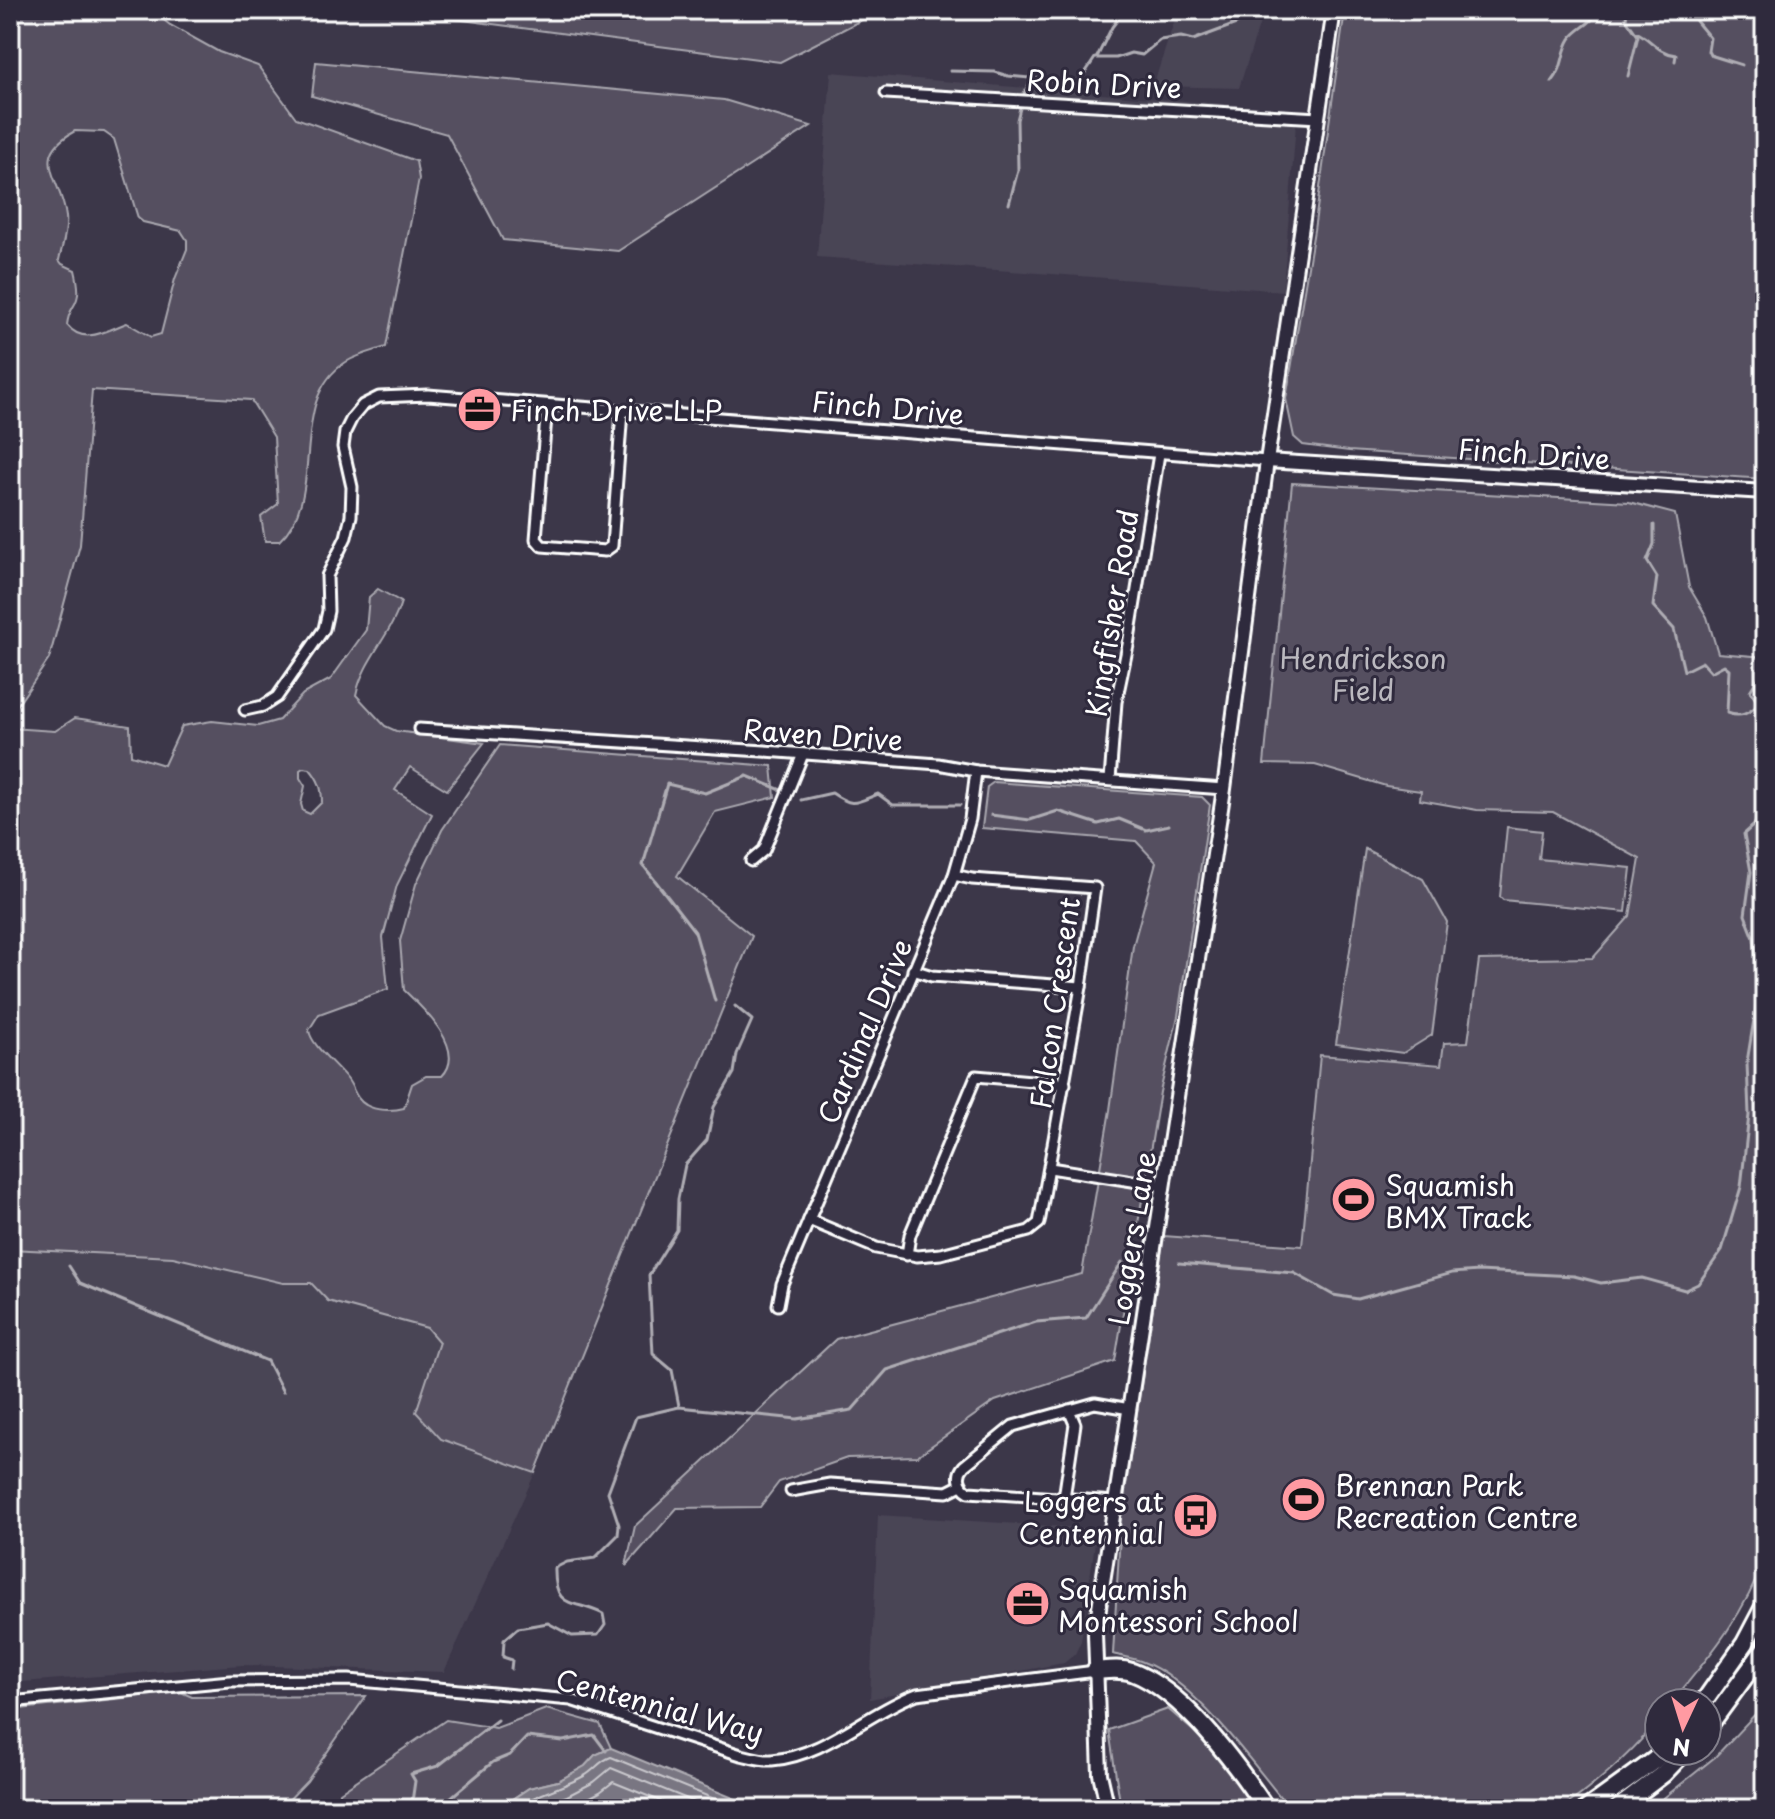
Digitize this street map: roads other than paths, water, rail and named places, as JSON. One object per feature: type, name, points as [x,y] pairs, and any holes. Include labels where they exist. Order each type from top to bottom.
[{"type":"highway","points":[[1714,1687],[1745,1643],[1765,1605]]},
{"type":"highway","points":[[1723,1706],[1765,1649]]},
{"type":"highway","points":[[1095,1671],[1113,1669],[1132,1672],[1172,1697],[1214,1738],[1266,1809]]},
{"type":"highway","points":[[1587,1809],[1645,1767]]},
{"type":"highway","points":[[1617,1809],[1670,1767]]},
{"type":"street","name":"Loggers Lane","points":[[1095,1671],[1095,1634],[1224,789],[1267,461],[1334,10]]},
{"type":"street","name":"Robin Drive","points":[[886,93],[1319,118]]},
{"type":"street","name":"Finch Drive","points":[[245,710],[263,706],[277,697],[324,629],[328,611],[327,576],[346,537],[351,516],[352,487],[343,447],[348,425],[357,411],[372,400],[391,395],[428,395],[1159,454],[1765,492]]},
{"type":"street","points":[[547,405],[536,539],[542,546],[605,551],[612,546],[622,411]]},
{"type":"street","name":"Kingfisher Road","points":[[1110,780],[1116,702],[1159,454]]},
{"type":"street","name":"Raven Drive","points":[[419,729],[938,764],[976,771],[1224,789]]},
{"type":"street","points":[[751,861],[764,850],[803,754]]},
{"type":"street","name":"Cardinal Drive","points":[[778,1305],[782,1284],[954,875],[970,819],[976,771]]},
{"type":"street","name":"Falcon Crescent","points":[[907,1255],[941,1254],[1035,1228],[1042,1216],[1095,888],[954,875]]},
{"type":"street","points":[[913,970],[932,976],[1081,987]]},
{"type":"street","points":[[809,1220],[876,1248],[907,1255],[910,1235],[976,1076],[1065,1084]]},
{"type":"street","points":[[1050,1168],[1164,1186]]},
{"type":"street","points":[[1115,1502],[969,1492],[961,1485],[961,1470],[1009,1428],[1095,1403],[1130,1409]]},
{"type":"street","points":[[1064,1498],[1075,1424],[1069,1410]]},
{"type":"street","points":[[791,1491],[830,1484],[947,1492],[961,1485]]},
{"type":"street","points":[[1095,1671],[1100,1774],[1108,1809]]},
{"type":"street","name":"Centennial Way","points":[[10,1702],[230,1681],[349,1680],[571,1700],[741,1755],[770,1760],[807,1753],[897,1702],[917,1694],[1095,1671]]},
{"type":"water","points":[[611,1748],[760,1809],[497,1809],[529,1788],[558,1781],[585,1766],[595,1755]]},
{"type":"waterway","points":[[1097,57],[1112,27],[1125,10]]},
{"type":"waterway","points":[[950,71],[995,72],[1073,82],[1081,79],[1095,58],[1116,58],[1131,53],[1142,55],[1160,40],[1181,37],[1193,40],[1236,24],[1259,10]]},
{"type":"waterway","points":[[1552,82],[1570,39],[1593,19],[1597,10]]},
{"type":"waterway","points":[[1627,10],[1626,19],[1638,36],[1628,76]]},
{"type":"waterway","points":[[1694,10],[1696,21],[1710,38],[1710,55],[1742,65]]},
{"type":"waterway","points":[[1638,33],[1660,49],[1676,55],[1675,61]]},
{"type":"waterway","points":[[1024,93],[1032,79]]},
{"type":"waterway","points":[[1009,204],[1018,170],[1017,120],[1020,108]]},
{"type":"waterway","points":[[1654,525],[1654,544],[1647,561],[1657,577],[1653,606],[1674,629],[1684,671],[1702,662],[1711,672],[1724,665],[1729,669],[1727,713],[1740,715],[1759,704],[1750,691],[1765,667]]},
{"type":"waterway","points":[[715,1001],[695,932],[643,865],[667,784],[705,793],[747,776],[781,790]]},
{"type":"waterway","points":[[801,800],[832,793],[845,801],[859,802],[878,794],[893,805],[960,805]]},
{"type":"waterway","points":[[1179,1263],[1294,1273],[1333,1295],[1358,1299],[1452,1273],[1479,1271],[1574,1276],[1601,1283],[1642,1278],[1685,1290],[1698,1284],[1722,1250],[1741,1187],[1749,1115],[1747,1062],[1759,989],[1754,938],[1745,915],[1751,872],[1744,834],[1754,825],[1765,805]]},
{"type":"waterway","points":[[991,815],[1030,820],[1058,811],[1098,824],[1119,819],[1146,830],[1169,825]]},
{"type":"waterway","points":[[679,1406],[672,1370],[653,1354],[649,1275],[677,1230],[678,1199],[685,1165],[707,1140],[714,1107],[734,1073],[737,1054],[752,1020],[735,1006]]},
{"type":"waterway","points":[[511,1669],[512,1660],[503,1657],[504,1640],[518,1628],[548,1623],[572,1636],[598,1635],[605,1625],[603,1614],[562,1597],[558,1591],[555,1568],[567,1562],[595,1558],[618,1535],[619,1525],[608,1492],[636,1417],[679,1407],[797,1419],[852,1410],[887,1370],[1036,1322],[1086,1318],[1122,1262]]},
{"type":"waterway","points":[[69,1266],[80,1283],[267,1361],[283,1392]]},
{"type":"waterway","points":[[411,1809],[415,1781],[411,1774],[438,1766],[497,1720]]},
{"type":"waterway","points":[[437,1809],[493,1762],[510,1755],[527,1737],[563,1741],[594,1735],[606,1751]]},
{"type":"place","name":"Finch Drive LLP","points":[[479,409]]},
{"type":"place","name":"Squamish BMX Track","points":[[1354,1200]]},
{"type":"place","name":"Brennan Park Recreation Centre","points":[[1304,1500]]},
{"type":"place","name":"Loggers at Centennial","points":[[1195,1516]]},
{"type":"place","name":"Squamish Montessori School","points":[[1027,1604]]},
{"type":"park label","name":"Hendrickson Field","points":[[1363,673]]}]
